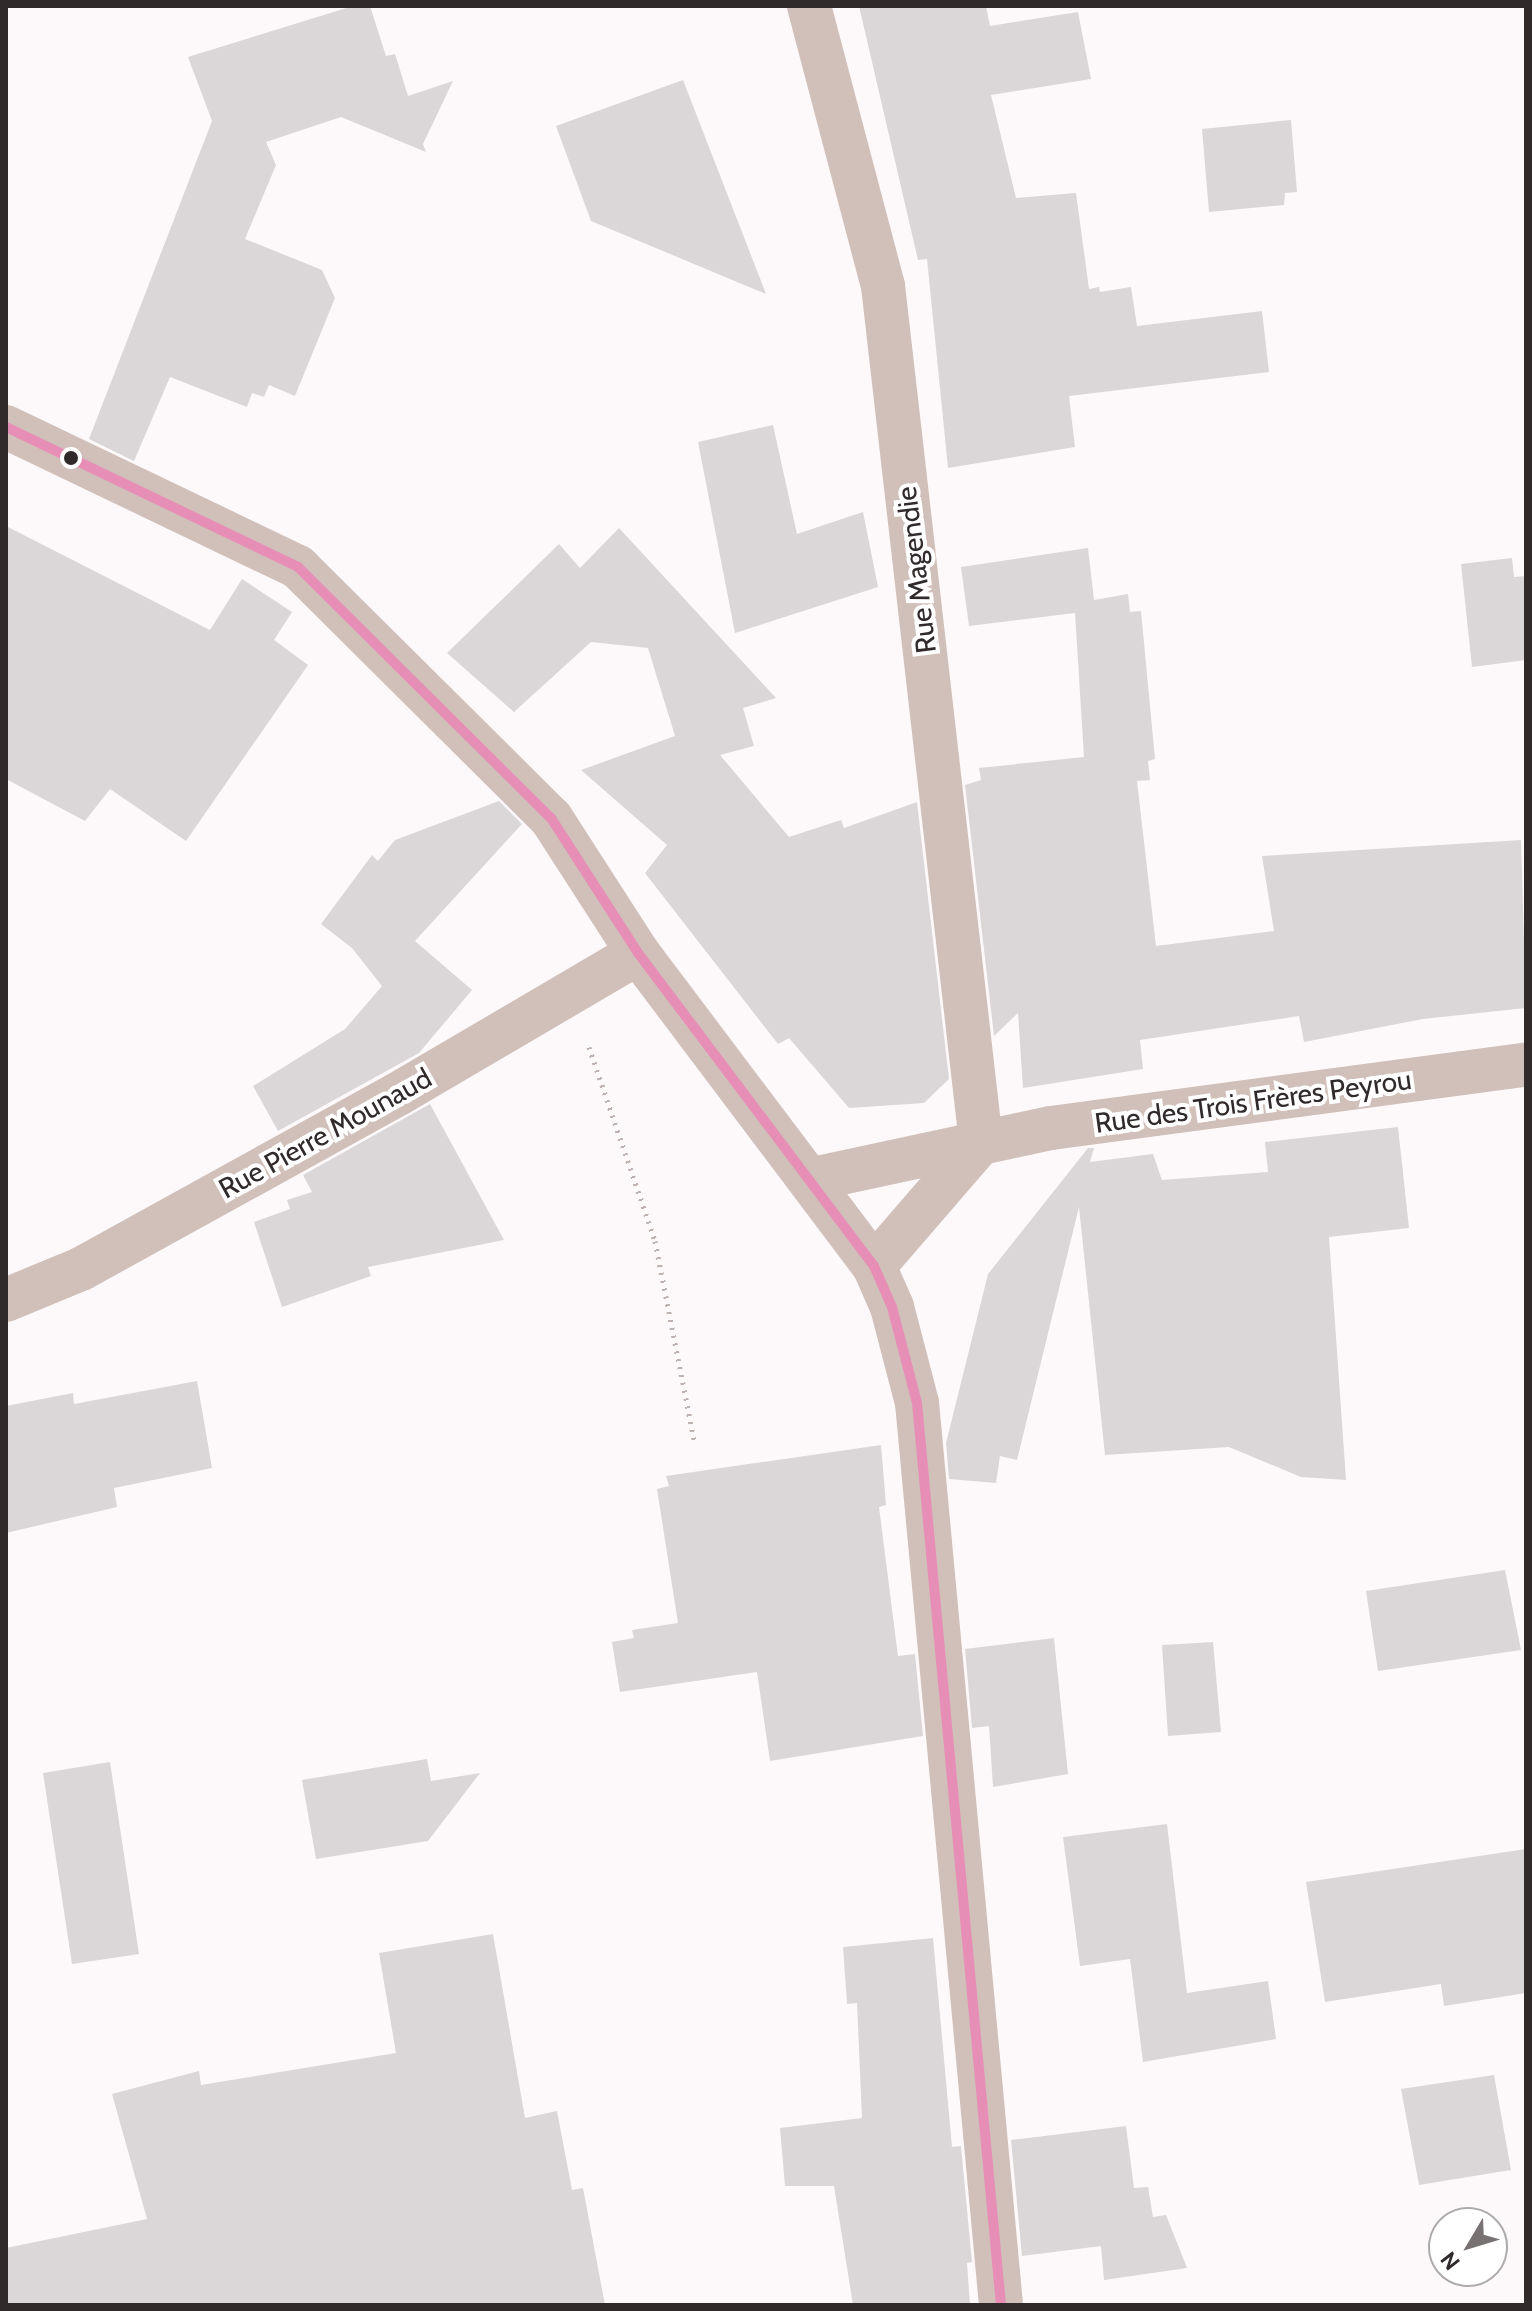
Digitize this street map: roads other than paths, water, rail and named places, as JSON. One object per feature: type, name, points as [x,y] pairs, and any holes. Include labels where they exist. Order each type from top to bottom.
[{"type":"street","name":"Rue Magendie","points":[[809,6],[883,286],[981,1142]]},
{"type":"street","points":[[6,427],[298,567],[551,818],[638,953],[752,1108],[813,1179],[874,1266],[892,1307],[917,1403],[1001,2305]]},
{"type":"street","name":"Rue Pierre Mounaud","points":[[6,1300],[81,1269],[274,1163],[568,989],[638,953]]},
{"type":"street","name":"Rue des Trois Frères Peyrou","points":[[813,1179],[981,1142],[1526,1065]]},
{"type":"street","points":[[874,1266],[981,1142]]}]
